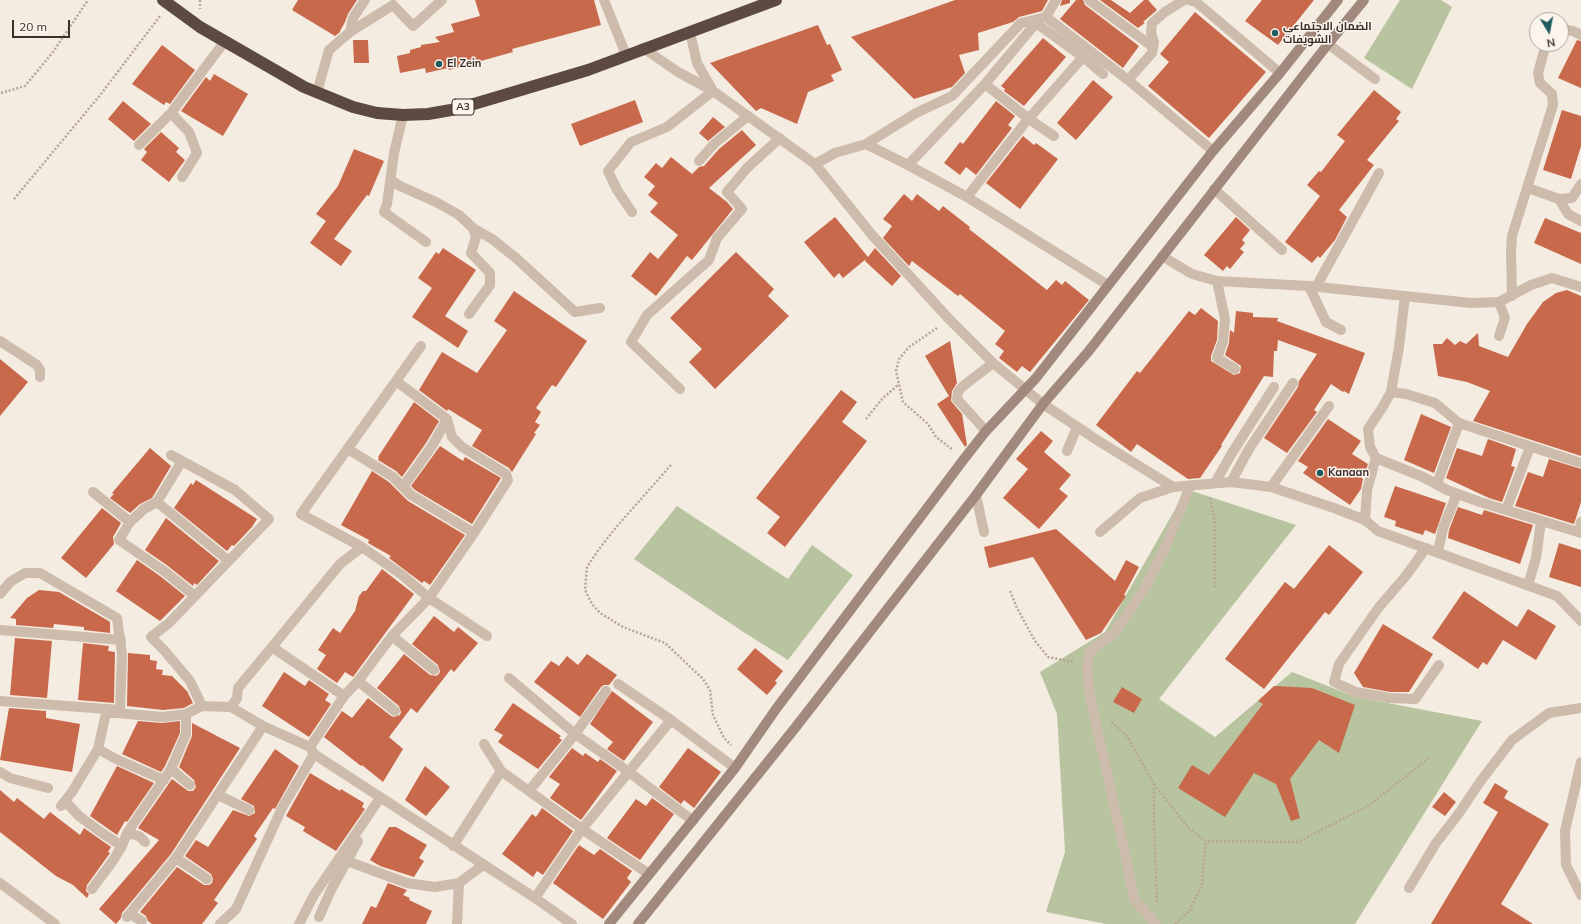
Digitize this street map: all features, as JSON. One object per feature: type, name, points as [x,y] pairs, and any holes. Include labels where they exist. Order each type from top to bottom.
[{"type":"highway","name":"A3","points":[[166,2],[200,27],[304,87],[353,107],[377,113],[403,115],[428,114],[457,109],[588,70],[643,48],[776,0]]},
{"type":"street","points":[[350,32],[353,18],[365,0]]},
{"type":"street","points":[[317,92],[329,50],[350,32],[393,5],[413,26],[442,0]]},
{"type":"street","points":[[604,0],[626,55]]},
{"type":"street","points":[[815,164],[835,153],[866,144],[916,113],[952,96],[1021,23],[1046,17],[1056,0]]},
{"type":"street","points":[[1089,0],[1153,47]]},
{"type":"street","points":[[1128,80],[1152,53],[1154,42],[1151,33],[1152,23],[1164,12],[1184,0]]},
{"type":"street","points":[[1189,0],[1196,2],[1280,73]]},
{"type":"street","points":[[609,924],[735,768],[741,757],[986,431],[1026,390],[1213,151],[1280,73],[1338,0]]},
{"type":"street","points":[[638,924],[795,728],[976,495],[1043,404],[1088,352],[1214,189],[1364,0]]},
{"type":"street","points":[[1046,17],[1128,80],[1213,151]]},
{"type":"street","points":[[908,165],[985,84],[1036,23],[1084,57],[1103,74]]},
{"type":"street","points":[[1569,31],[1581,35]]},
{"type":"street","points":[[690,32],[697,63],[713,91]]},
{"type":"street","points":[[139,145],[171,113],[225,41]]},
{"type":"street","points":[[1328,44],[1375,79]]},
{"type":"street","points":[[643,48],[678,72],[713,91],[815,164],[872,235],[950,320],[993,363],[1043,404],[1126,459],[1172,487]]},
{"type":"street","points":[[1512,296],[1512,236],[1553,105],[1552,94],[1540,83],[1538,73],[1544,52]]},
{"type":"street","points":[[967,197],[1029,119],[1084,57]]},
{"type":"street","points":[[985,84],[1029,119],[1054,136]]},
{"type":"street","points":[[632,212],[617,190],[608,171],[631,142],[666,127],[713,91]]},
{"type":"street","points":[[171,113],[189,132],[197,153],[182,177]]},
{"type":"street","points":[[403,115],[394,153],[387,204],[384,212],[426,242]]},
{"type":"street","points":[[699,161],[714,144],[748,116]]},
{"type":"street","points":[[680,389],[631,342],[647,315],[709,260],[717,238],[742,209],[728,192],[747,168],[780,138]]},
{"type":"street","points":[[866,144],[967,197],[1108,285]]},
{"type":"street","points":[[1312,287],[1379,173]]},
{"type":"street","points":[[391,180],[459,215],[473,228],[492,239],[516,258],[575,312],[600,308]]},
{"type":"street","points":[[1528,188],[1559,199],[1572,198],[1581,184]]},
{"type":"street","points":[[1214,189],[1282,250]]},
{"type":"street","points":[[1559,199],[1568,214],[1581,221]]},
{"type":"street","points":[[469,314],[490,285],[490,273],[470,253],[476,237],[473,228]]},
{"type":"street","points":[[1162,256],[1192,274],[1217,281],[1312,287],[1471,303],[1499,302],[1531,285],[1552,278],[1581,287]]},
{"type":"street","points":[[1217,281],[1226,319],[1223,341],[1217,358],[1235,369]]},
{"type":"street","points":[[1312,287],[1326,322],[1341,330]]},
{"type":"street","points":[[1405,296],[1399,347],[1391,392],[1368,429],[1370,447],[1376,458],[1423,476],[1457,494],[1541,521],[1580,529]]},
{"type":"street","points":[[1499,302],[1505,318],[1499,336]]},
{"type":"street","points":[[0,340],[37,365],[40,370],[40,377]]},
{"type":"street","points":[[421,346],[300,514],[362,547],[402,575],[429,598],[487,636]]},
{"type":"street","points":[[986,431],[957,399],[958,392],[962,387],[993,363]]},
{"type":"street","points":[[220,924],[236,909],[282,808],[312,751],[344,696],[392,636],[429,598],[474,533],[508,480],[506,474],[462,447],[452,437],[447,419],[396,380]]},
{"type":"street","points":[[1231,482],[1249,449],[1293,383]]},
{"type":"street","points":[[1211,484],[1274,387]]},
{"type":"street","points":[[1391,392],[1406,394],[1435,404],[1459,423],[1581,463]]},
{"type":"street","points":[[1271,487],[1329,406]]},
{"type":"street","points":[[403,487],[432,446],[447,419]]},
{"type":"street","points":[[1437,484],[1459,423]]},
{"type":"street","points":[[1067,451],[1077,427]]},
{"type":"street","points":[[1506,510],[1530,447]]},
{"type":"street","points":[[348,449],[393,477],[411,495],[474,533]]},
{"type":"street","points":[[171,455],[235,490],[269,519],[169,623],[151,637],[190,681],[202,706]]},
{"type":"street","points":[[1365,520],[1367,490],[1376,458]]},
{"type":"street","points":[[182,462],[157,502],[144,508],[130,522],[119,540],[164,571],[195,596]]},
{"type":"street","points":[[1100,532],[1140,498],[1172,487],[1231,482],[1271,487],[1365,520],[1378,531],[1557,596],[1581,620]]},
{"type":"street","points":[[1156,924],[1134,899],[1090,697],[1087,666],[1090,652],[1115,632],[1145,588],[1166,546],[1190,486]]},
{"type":"street","points":[[93,492],[130,522]]},
{"type":"street","points":[[1438,552],[1444,528],[1457,494]]},
{"type":"street","points":[[976,495],[984,532]]},
{"type":"street","points":[[157,502],[229,561]]},
{"type":"street","points":[[1528,585],[1536,558],[1541,521]]},
{"type":"street","points":[[231,707],[237,698],[238,688],[340,564],[362,547]]},
{"type":"street","points":[[1426,548],[1405,577],[1379,607],[1339,664],[1334,682],[1356,692],[1389,698],[1416,699],[1438,665]]},
{"type":"street","points":[[0,594],[10,582],[25,572],[40,573],[117,618],[122,640],[119,711]]},
{"type":"street","points":[[0,630],[122,640]]},
{"type":"street","points":[[392,636],[434,670]]},
{"type":"street","points":[[272,647],[344,696]]},
{"type":"street","points":[[509,678],[575,734],[629,772],[693,821]]},
{"type":"street","points":[[358,680],[395,711]]},
{"type":"street","points":[[618,684],[671,720],[735,768]]},
{"type":"street","points":[[529,791],[575,734],[606,690]]},
{"type":"street","points":[[0,701],[119,711],[163,717],[186,714],[202,706],[231,707],[312,751],[382,800],[535,898],[572,924]]},
{"type":"street","points":[[1409,888],[1436,843],[1512,740],[1549,713],[1581,708]]},
{"type":"street","points":[[119,711],[106,713],[98,748],[72,792],[63,804],[122,846]]},
{"type":"street","points":[[92,889],[122,846],[127,833],[171,769],[186,734],[186,714]]},
{"type":"street","points":[[535,898],[582,829],[671,720]]},
{"type":"street","points":[[142,921],[129,916],[176,858],[264,726]]},
{"type":"street","points":[[484,744],[501,772],[649,874]]},
{"type":"street","points":[[98,748],[116,759],[164,780]]},
{"type":"street","points":[[1581,762],[1565,831],[1566,865],[1581,895]]},
{"type":"street","points":[[171,769],[190,785]]},
{"type":"street","points":[[0,772],[10,778],[48,788]]},
{"type":"street","points":[[453,846],[501,772]]},
{"type":"street","points":[[218,795],[249,810]]},
{"type":"street","points":[[319,917],[347,861],[382,800]]},
{"type":"street","points":[[299,924],[314,896],[382,800]]},
{"type":"street","points":[[127,833],[139,836],[146,842]]},
{"type":"street","points":[[176,858],[207,879]]},
{"type":"street","points":[[347,861],[407,883],[435,887],[460,883],[483,865]]},
{"type":"street","points":[[0,883],[55,924]]},
{"type":"street","points":[[457,924],[460,883]]},
{"type":"path","points":[[1,93],[25,86],[53,52],[88,0]]},
{"type":"path","points":[[14,199],[101,94],[166,2]]},
{"type":"path","points":[[950,320],[909,347],[899,360],[896,371],[903,402],[928,424],[936,437],[964,459]]},
{"type":"path","points":[[866,419],[883,398],[899,384]]},
{"type":"path","points":[[671,465],[599,549],[587,567],[585,590],[592,604],[600,613],[622,627],[665,643],[702,679],[710,690],[713,715],[724,738],[741,757]]},
{"type":"path","points":[[1211,484],[1216,521],[1215,589]]},
{"type":"path","points":[[1010,591],[1017,608],[1035,641],[1048,657],[1087,666]]},
{"type":"path","points":[[1092,706],[1127,736],[1154,784],[1190,830],[1206,841],[1298,842],[1368,806],[1429,758]]},
{"type":"path","points":[[1154,784],[1157,904]]},
{"type":"path","points":[[1175,924],[1190,910],[1202,884],[1206,841]]},
{"type":"green space","points":[[1400,0],[1441,0],[1452,7],[1412,89],[1364,58]]},
{"type":"green space","points":[[1192,491],[1296,525],[1159,699],[1215,737],[1292,672],[1356,697],[1482,721],[1355,924],[1106,924],[1046,912],[1065,852],[1057,714],[1040,672],[1105,632],[1181,499]]},
{"type":"green space","points":[[677,506],[788,579],[812,545],[853,575],[788,660],[634,559]]},
{"type":"building","points":[[298,0],[357,0],[339,33],[335,36],[292,10]]},
{"type":"building","points":[[475,0],[594,0],[601,25],[512,49],[513,52],[449,70],[448,68],[426,73],[425,68],[400,73],[397,56],[410,53],[410,50],[421,47],[421,45],[440,42],[435,37],[454,32],[451,24],[480,16]]},
{"type":"building","points":[[955,0],[1048,0],[1042,11],[1019,17],[1013,22],[978,33],[979,50],[959,55],[965,73],[952,87],[914,99],[851,37]]},
{"type":"building","points":[[1062,0],[1070,0],[1070,3],[1060,6]]},
{"type":"building","points":[[1076,0],[1083,0],[1085,5],[1139,46],[1123,68],[1060,19]]},
{"type":"building","points":[[1100,0],[1111,0],[1130,13],[1144,0],[1148,0],[1157,10],[1138,28]]},
{"type":"building","name":"الضمان الاجتماعي الشويفات","points":[[1262,0],[1314,0],[1278,45],[1245,21]]},
{"type":"building","points":[[1195,12],[1266,72],[1209,138],[1148,86],[1169,62],[1160,54]]},
{"type":"building","points":[[818,25],[827,45],[830,44],[842,70],[831,75],[834,81],[808,92],[797,124],[761,108],[756,111],[710,63]]},
{"type":"building","points":[[1043,38],[1066,57],[1024,106],[1004,91],[1005,89],[1001,86]]},
{"type":"building","points":[[353,40],[368,40],[369,63],[354,63]]},
{"type":"building","points":[[1577,40],[1581,41],[1581,88],[1558,78]]},
{"type":"building","points":[[162,45],[195,70],[170,104],[166,102],[164,105],[132,84]]},
{"type":"building","points":[[214,74],[248,94],[223,136],[181,111],[206,77],[210,81]]},
{"type":"building","points":[[1093,80],[1113,97],[1076,140],[1057,123]]},
{"type":"building","points":[[1374,90],[1401,112],[1396,119],[1399,121],[1367,160],[1374,165],[1339,210],[1347,217],[1335,240],[1320,258],[1318,256],[1312,263],[1285,242],[1320,196],[1307,185],[1319,171],[1321,172],[1345,141],[1337,135]]},
{"type":"building","points":[[635,100],[643,122],[580,146],[571,124]]},
{"type":"building","points":[[123,101],[151,124],[134,141],[108,119]]},
{"type":"building","points":[[996,101],[1015,116],[1008,125],[1012,128],[976,175],[966,167],[960,175],[944,163],[960,142],[963,144]]},
{"type":"building","points":[[1562,110],[1581,116],[1581,146],[1571,179],[1543,170]]},
{"type":"building","points":[[713,117],[725,127],[708,141],[699,133]]},
{"type":"building","points":[[742,130],[756,145],[709,188],[727,202],[733,209],[692,260],[687,256],[656,296],[631,276],[650,252],[658,259],[678,235],[650,212],[658,203],[648,195],[655,186],[644,177],[656,163],[662,168],[671,157],[692,174],[699,167],[704,166],[719,149]]},
{"type":"building","points":[[161,132],[179,148],[176,152],[185,160],[169,182],[141,160],[147,152],[144,149]]},
{"type":"building","points":[[1023,136],[1034,145],[1036,143],[1058,159],[1020,209],[986,183]]},
{"type":"building","points":[[354,149],[384,161],[369,196],[367,195],[334,239],[352,251],[341,266],[310,243],[326,221],[316,214],[338,186]]},
{"type":"building","points":[[904,194],[912,201],[917,194],[939,211],[943,206],[970,227],[969,229],[1047,290],[1056,280],[1062,285],[1065,281],[1089,300],[1030,372],[1022,366],[1017,372],[999,358],[1004,351],[995,344],[1005,331],[960,294],[958,296],[912,261],[909,266],[883,238],[892,226],[883,219]]},
{"type":"building","points":[[835,217],[868,257],[875,248],[901,276],[892,286],[865,261],[866,259],[843,278],[839,273],[834,278],[804,242]]},
{"type":"building","points":[[1236,217],[1250,230],[1242,240],[1245,243],[1240,249],[1244,252],[1230,269],[1227,266],[1223,271],[1204,255]]},
{"type":"building","points":[[1545,218],[1581,233],[1581,264],[1534,243]]},
{"type":"building","points":[[443,248],[476,270],[445,316],[468,331],[458,348],[412,317],[432,288],[418,278],[436,252],[439,254]]},
{"type":"building","points":[[736,252],[774,289],[768,296],[789,316],[715,389],[689,362],[702,349],[670,318]]},
{"type":"building","points":[[1567,290],[1581,296],[1581,456],[1473,421],[1490,391],[1467,382],[1438,376],[1433,344],[1442,344],[1447,338],[1455,345],[1460,341],[1466,344],[1478,333],[1479,346],[1508,357],[1527,324],[1543,302],[1556,293]]},
{"type":"building","points":[[514,291],[587,341],[556,387],[552,385],[536,408],[541,412],[535,422],[540,425],[512,472],[509,468],[472,446],[482,430],[448,409],[447,411],[419,390],[442,352],[477,373],[507,330],[494,321]]},
{"type":"building","points":[[1201,308],[1218,321],[1217,340],[1211,356],[1211,361],[1234,375],[1240,373],[1241,366],[1225,355],[1229,343],[1230,330],[1234,333],[1236,311],[1253,313],[1253,317],[1278,318],[1277,321],[1365,353],[1349,394],[1331,384],[1314,410],[1317,412],[1287,453],[1264,438],[1298,387],[1299,381],[1317,354],[1278,340],[1277,351],[1274,351],[1273,377],[1264,376],[1221,445],[1222,446],[1200,478],[1188,479],[1137,444],[1131,452],[1096,425],[1137,371],[1140,373],[1189,311],[1195,315]]},
{"type":"building","points":[[950,341],[957,383],[952,391],[951,401],[962,414],[967,445],[965,447],[937,404],[949,396],[925,356]]},
{"type":"building","points":[[0,359],[28,382],[0,416]]},
{"type":"building","points":[[841,390],[857,402],[842,422],[867,441],[785,547],[767,533],[780,517],[756,498]]},
{"type":"building","points":[[414,402],[439,421],[426,443],[402,477],[396,471],[378,460],[378,457]]},
{"type":"building","points":[[1421,414],[1451,427],[1434,473],[1404,460]]},
{"type":"building","points":[[1328,419],[1361,441],[1352,454],[1368,464],[1361,477],[1363,479],[1361,489],[1350,505],[1303,473],[1308,467],[1298,461]]},
{"type":"building","points":[[1041,431],[1053,441],[1044,452],[1071,475],[1059,489],[1068,496],[1039,529],[1003,498],[1028,469],[1016,459]]},
{"type":"building","points":[[1488,439],[1516,449],[1511,466],[1515,467],[1502,502],[1489,498],[1446,478],[1457,448],[1482,456]]},
{"type":"building","points":[[440,446],[463,461],[465,457],[501,478],[472,524],[415,490],[411,486]]},
{"type":"building","points":[[150,448],[171,466],[152,498],[140,504],[130,513],[110,498],[114,494],[112,493]]},
{"type":"building","points":[[1549,459],[1581,469],[1581,502],[1574,524],[1515,506],[1528,472],[1543,477]]},
{"type":"building","points":[[372,471],[389,482],[408,501],[465,535],[430,585],[424,581],[422,583],[389,558],[391,556],[368,543],[369,540],[341,525]]},
{"type":"building","points":[[196,480],[257,519],[252,527],[234,546],[232,545],[227,551],[174,508],[191,483],[193,485]]},
{"type":"building","points":[[1395,486],[1446,503],[1435,534],[1425,530],[1423,535],[1395,526],[1396,521],[1384,517]]},
{"type":"building","points":[[1458,507],[1482,515],[1484,510],[1533,525],[1520,564],[1448,538],[1449,530]]},
{"type":"building","points":[[102,508],[121,523],[113,537],[114,544],[86,578],[61,558]]},
{"type":"building","points":[[166,518],[219,561],[197,585],[194,583],[193,586],[145,550]]},
{"type":"building","points":[[1056,529],[1115,581],[1126,560],[1139,567],[1124,595],[1126,596],[1101,633],[1086,640],[1033,557],[989,568],[984,547]]},
{"type":"building","points":[[1559,543],[1581,550],[1581,587],[1549,577]]},
{"type":"building","points":[[1329,545],[1363,572],[1329,615],[1325,612],[1264,689],[1225,659],[1285,582],[1294,589]]},
{"type":"building","points":[[137,560],[185,596],[160,621],[116,591]]},
{"type":"building","points":[[382,569],[414,594],[353,677],[345,672],[337,683],[317,669],[326,655],[318,650],[333,628],[340,633],[355,611],[359,596],[363,591],[366,591]]},
{"type":"building","points":[[39,590],[59,592],[107,620],[110,622],[110,633],[84,630],[84,627],[54,624],[53,628],[16,625],[16,619],[10,618],[27,598]]},
{"type":"building","points":[[1464,591],[1517,627],[1528,609],[1556,626],[1536,660],[1503,640],[1487,665],[1483,662],[1478,669],[1432,638]]},
{"type":"building","points":[[434,616],[454,632],[458,627],[478,643],[454,672],[451,669],[417,713],[411,708],[389,737],[403,749],[383,782],[324,737],[342,711],[352,718],[368,698],[391,716],[394,717],[400,715],[401,712],[399,706],[377,688],[404,654],[430,675],[436,676],[439,674],[440,671],[438,665],[412,644]]},
{"type":"building","points":[[1383,624],[1433,654],[1409,692],[1390,692],[1363,687],[1354,673]]},
{"type":"building","points":[[15,638],[52,641],[47,698],[10,695]]},
{"type":"building","points":[[83,643],[109,646],[108,651],[115,652],[114,703],[78,700]]},
{"type":"building","points":[[755,648],[783,671],[775,681],[777,683],[767,695],[737,669]]},
{"type":"building","points":[[128,653],[150,655],[150,660],[157,661],[156,669],[163,670],[162,675],[172,676],[187,691],[193,703],[184,708],[163,710],[127,706]]},
{"type":"building","points":[[587,654],[617,675],[609,685],[604,685],[601,687],[580,717],[534,682],[551,661],[559,666],[567,656],[578,665]]},
{"type":"building","points":[[284,672],[305,686],[309,680],[329,694],[325,700],[331,704],[309,737],[262,706]]},
{"type":"building","points":[[1274,686],[1312,688],[1355,705],[1339,753],[1319,740],[1290,779],[1300,818],[1291,821],[1276,784],[1254,773],[1225,817],[1178,788],[1192,765],[1209,775],[1263,704],[1258,701]]},
{"type":"building","points":[[1122,687],[1142,699],[1134,713],[1113,702]]},
{"type":"building","points":[[612,691],[653,722],[624,761],[607,749],[613,742],[590,724]]},
{"type":"building","points":[[513,703],[561,736],[559,738],[562,740],[538,769],[498,742],[503,735],[494,730]]},
{"type":"building","points":[[9,708],[46,711],[46,718],[80,724],[72,772],[0,760]]},
{"type":"building","points":[[138,721],[162,723],[180,721],[180,733],[161,772],[122,754]]},
{"type":"building","points":[[192,723],[240,748],[171,854],[122,913],[121,918],[116,924],[99,909],[159,840],[138,828],[172,779],[188,791],[193,791],[196,787],[194,780],[179,767],[192,736]]},
{"type":"building","points":[[572,748],[583,756],[585,753],[598,762],[600,759],[617,771],[581,820],[550,798],[560,784],[549,777]]},
{"type":"building","points":[[688,748],[721,772],[694,808],[684,800],[681,804],[659,787]]},
{"type":"building","points":[[275,749],[299,766],[275,809],[273,808],[254,836],[257,839],[214,900],[218,903],[202,924],[152,924],[148,921],[146,916],[140,912],[177,867],[204,885],[209,885],[212,883],[213,879],[211,874],[185,856],[196,840],[208,847],[233,810],[249,816],[255,813],[254,806],[241,799]]},
{"type":"building","points":[[117,766],[154,783],[127,822],[125,821],[117,835],[90,816]]},
{"type":"building","points":[[425,766],[450,787],[426,816],[405,800]]},
{"type":"building","points":[[310,773],[364,803],[362,807],[365,809],[336,851],[303,831],[305,827],[286,816]]},
{"type":"building","points":[[1495,783],[1508,791],[1504,798],[1549,824],[1501,904],[1533,924],[1431,924],[1498,812],[1483,803]]},
{"type":"building","points":[[0,790],[14,802],[17,798],[44,819],[50,812],[80,835],[84,828],[111,847],[108,852],[110,853],[87,885],[86,891],[89,894],[87,898],[73,885],[56,876],[0,832]]},
{"type":"building","points":[[1444,792],[1456,802],[1445,816],[1432,807]]},
{"type":"building","points":[[652,798],[674,814],[640,860],[607,838],[636,799],[646,806]]},
{"type":"building","points":[[542,808],[573,831],[543,875],[537,871],[533,877],[502,854],[532,814],[536,817]]},
{"type":"building","points":[[389,827],[396,827],[427,845],[419,858],[424,861],[414,877],[380,866],[370,860]]},
{"type":"building","points":[[579,845],[594,855],[600,849],[632,871],[627,878],[631,882],[603,919],[553,883]]},
{"type":"building","points":[[388,883],[407,890],[403,895],[410,898],[409,900],[432,911],[426,924],[362,924],[371,906],[376,908]]},
{"type":"place","name":"الضمان الاجتماعي الشويفات","points":[[1275,33]]},
{"type":"place","name":"El Zein","points":[[439,64]]},
{"type":"place","name":"Kanaan","points":[[1320,473]]}]
